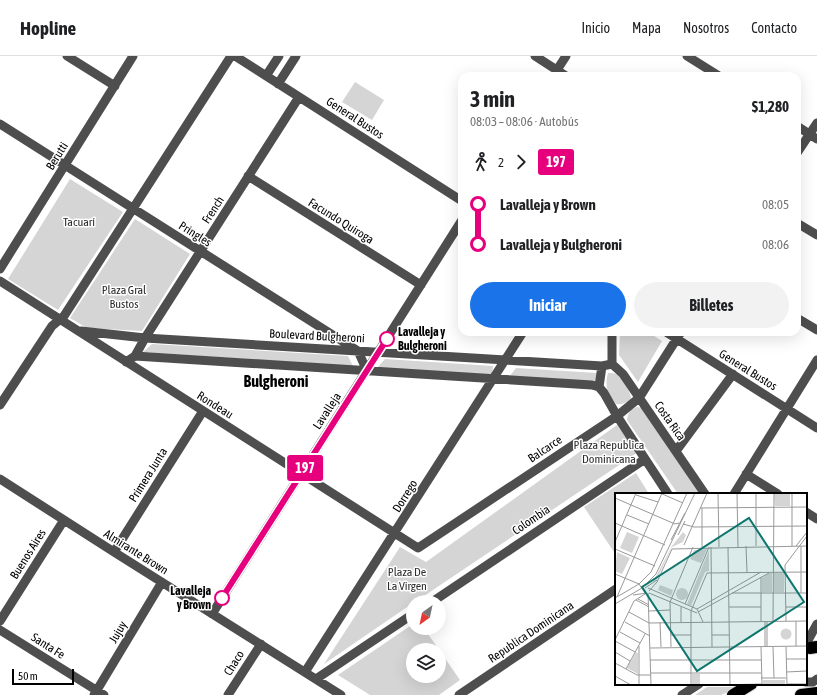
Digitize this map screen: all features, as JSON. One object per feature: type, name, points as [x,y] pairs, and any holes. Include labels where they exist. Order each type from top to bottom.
[{"type":"highway","points":[[733,695],[749,685]]},
{"type":"highway","points":[[801,695],[817,693]]},
{"type":"street","points":[[67,56],[114,86]]},
{"type":"street","name":"Berutti","points":[[0,269],[133,56]]},
{"type":"street","points":[[0,405],[52,326],[64,316],[231,56]]},
{"type":"street","name":"General Bustos","points":[[235,56],[458,198]]},
{"type":"street","points":[[266,76],[279,56]]},
{"type":"street","points":[[278,84],[296,56]]},
{"type":"street","points":[[535,56],[554,72]]},
{"type":"street","points":[[556,72],[566,56]]},
{"type":"street","points":[[687,56],[712,72]]},
{"type":"street","name":"French","points":[[135,356],[200,251],[299,97]]},
{"type":"street","points":[[801,149],[813,137],[817,123]]},
{"type":"street","name":"Pringles","points":[[0,124],[358,351]]},
{"type":"street","points":[[801,129],[813,137]]},
{"type":"street","name":"Facundo Quiroga","points":[[248,176],[421,286]]},
{"type":"street","points":[[801,225],[817,235]]},
{"type":"street","name":"Lavalleja","points":[[212,614],[458,226]]},
{"type":"street","name":"Rondeau","points":[[0,281],[418,548]]},
{"type":"street","points":[[801,320],[817,330]]},
{"type":"street","name":"Boulevard Bulgheroni","points":[[78,331],[145,338],[602,366]]},
{"type":"street","name":"Dorrego","points":[[305,672],[395,534],[521,336]]},
{"type":"street","points":[[599,388],[602,366],[612,364],[612,336]]},
{"type":"street","name":"General Bustos","points":[[679,336],[733,374],[817,428]]},
{"type":"street","name":"Balcarce","points":[[418,548],[617,416],[639,398],[679,336]]},
{"type":"street","points":[[358,351],[367,372]]},
{"type":"street","points":[[126,362],[135,356],[493,380],[592,385],[599,388],[604,393],[617,416],[667,493]]},
{"type":"street","points":[[735,493],[817,360]]},
{"type":"street","name":"Costa Rica","points":[[612,364],[623,374],[703,493]]},
{"type":"street","points":[[676,451],[733,374]]},
{"type":"street","name":"Primera Junta","points":[[114,552],[203,411]]},
{"type":"street","name":"Colombia","points":[[442,595],[645,459]]},
{"type":"street","points":[[746,474],[776,493]]},
{"type":"street","name":"Almirante Brown","points":[[0,479],[341,695]]},
{"type":"street","points":[[807,513],[817,519]]},
{"type":"street","name":"Buenos Aires","points":[[0,621],[64,520]]},
{"type":"street","name":"Jujuy","points":[[98,693],[162,582]]},
{"type":"street","name":"Republica Dominicana","points":[[459,695],[615,590]]},
{"type":"street","points":[[316,679],[406,619]]},
{"type":"street","points":[[811,647],[817,624]]},
{"type":"street","name":"Santa Fe","points":[[0,630],[98,693]]},
{"type":"street","name":"Chaco","points":[[228,695],[261,644]]},
{"type":"street","points":[[807,682],[813,682],[817,679]]},
{"type":"street","points":[[682,695],[697,685]]},
{"type":"green space","points":[[355,82],[384,100],[372,120],[342,102]]},
{"type":"green space","name":"Tacuarí","points":[[70,179],[123,212],[58,310],[8,279]]},
{"type":"green space","name":"Plaza Gral Bustos","points":[[135,219],[190,254],[142,331],[87,328],[70,318]]},
{"type":"green space","points":[[620,336],[654,336],[662,341],[638,382],[619,355]]},
{"type":"green space","points":[[152,344],[348,356],[353,366],[143,352]]},
{"type":"green space","points":[[385,359],[493,366],[492,375],[377,368]]},
{"type":"green space","points":[[516,368],[597,373],[597,381],[509,377]]},
{"type":"green space","points":[[608,373],[616,374],[620,377],[628,390],[631,399],[624,403],[616,404],[608,390],[606,382]]},
{"type":"green space","points":[[637,407],[643,408],[701,493],[677,493],[627,420],[630,411]]},
{"type":"green space","name":"Plaza De La Virgen","points":[[617,425],[637,453],[425,595],[406,595],[406,608],[324,664],[400,547],[426,562]]},
{"type":"green space","points":[[636,473],[648,493],[615,493],[615,554],[584,507]]},
{"type":"green space","points":[[406,629],[406,635],[429,635],[434,643],[406,643],[406,683],[446,683],[446,660],[460,680],[439,695],[370,695],[338,675]]},
{"type":"green space","points":[[707,687],[740,687],[721,695],[695,695]]},
{"type":"bus line","name":"197","points":[[222,598],[387,339]]},
{"type":"place","name":"Lavalleja y Bulgheroni","points":[[387,339]]},
{"type":"place","name":"Lavalleja y Brown","points":[[222,598]]},
{"type":"district","name":"Bulgheroni","points":[[276,381]]},
{"type":"park label","name":"Plaza Republica Dominicana","points":[[609,452]]}]
